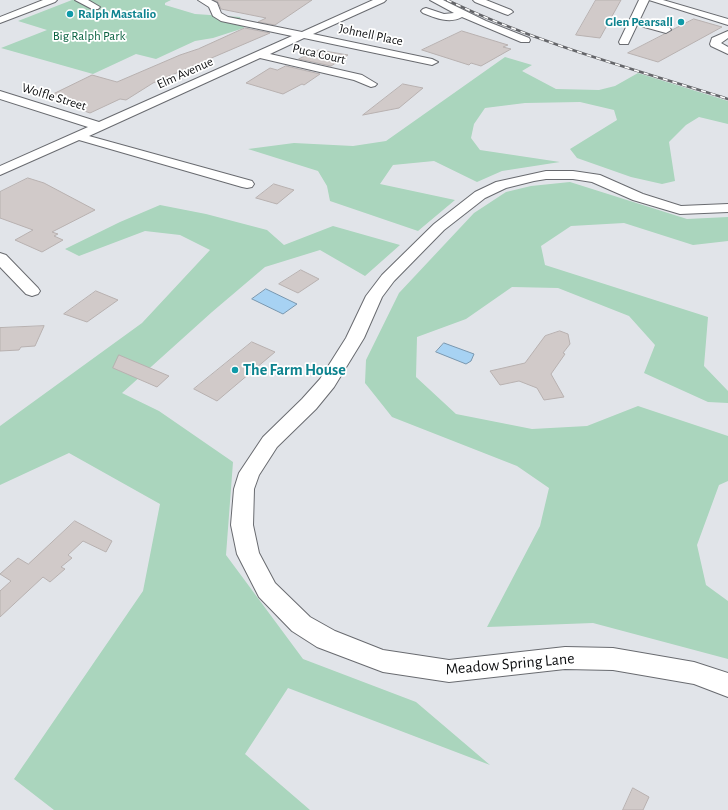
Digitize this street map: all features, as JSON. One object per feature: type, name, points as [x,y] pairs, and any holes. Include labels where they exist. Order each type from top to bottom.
[{"type":"street","points":[[0,20],[52,0]]},
{"type":"street","points":[[80,0],[95,7]]},
{"type":"street","name":"Johnell Place","points":[[203,0],[214,5],[216,14],[220,17],[432,62]]},
{"type":"street","name":"Elm Avenue","points":[[0,170],[381,0]]},
{"type":"street","points":[[435,0],[463,15],[525,40]]},
{"type":"street","points":[[478,0],[508,12]]},
{"type":"street","points":[[624,42],[644,0]]},
{"type":"street","points":[[653,0],[685,4],[728,22]]},
{"type":"street","points":[[426,11],[450,18],[463,15]]},
{"type":"street","points":[[634,21],[666,30]]},
{"type":"street","points":[[728,34],[716,40],[716,44],[728,51]]},
{"type":"street","name":"Puca Court","points":[[260,55],[358,77],[370,84]]},
{"type":"street","name":"Wolfle Street","points":[[0,95],[99,126]]},
{"type":"street","points":[[77,136],[247,184]]},
{"type":"street","name":"Meadow Spring Lane","points":[[728,208],[680,210],[638,197],[594,178],[573,175],[546,175],[534,177],[501,186],[480,195],[440,227],[388,278],[374,296],[355,338],[327,383],[309,404],[270,442],[249,473],[244,489],[242,525],[248,554],[267,590],[301,624],[326,639],[383,661],[449,671],[565,658],[613,659],[694,673],[728,685]]},
{"type":"street","points":[[0,258],[32,291]]},
{"type":"green space","name":"Big Ralph Park","points":[[72,0],[171,0],[165,3],[165,5],[195,14],[240,17],[244,28],[213,38],[195,41],[156,59],[136,54],[93,74],[1,48],[47,30],[18,21]]},
{"type":"green space","points":[[505,57],[532,65],[522,71],[556,89],[599,90],[615,86],[638,73],[728,101],[728,124],[699,117],[686,125],[669,142],[675,181],[662,184],[631,177],[577,158],[570,149],[617,120],[614,110],[580,102],[525,103],[485,108],[474,124],[471,138],[480,150],[560,162],[502,171],[477,182],[434,161],[393,165],[380,184],[455,200],[418,231],[330,201],[327,186],[318,171],[248,149],[294,143],[353,146],[386,141]]},
{"type":"green space","points":[[570,182],[687,219],[728,217],[728,241],[693,245],[624,223],[571,226],[541,246],[545,265],[708,317],[704,366],[728,391],[728,403],[708,402],[644,373],[655,345],[629,316],[558,288],[512,287],[466,319],[417,337],[416,377],[456,414],[532,429],[587,426],[638,406],[728,436],[728,481],[719,485],[697,545],[706,585],[728,601],[728,659],[593,623],[487,627],[540,526],[549,488],[517,466],[392,417],[365,383],[366,360],[399,293],[474,213],[506,192],[531,186]]},
{"type":"green space","points":[[160,205],[206,214],[267,230],[284,245],[333,226],[400,245],[365,276],[320,250],[265,267],[212,312],[122,393],[159,411],[233,462],[226,555],[303,659],[416,702],[490,765],[288,688],[245,754],[310,810],[54,810],[14,779],[143,591],[160,504],[69,453],[0,485],[0,426],[142,323],[210,250],[180,235],[145,231],[79,256],[65,249],[120,222]]},
{"type":"water","points":[[266,289],[297,304],[283,314],[252,299]]},
{"type":"water","points":[[444,343],[474,354],[471,361],[466,364],[436,352]]},
{"type":"building","points":[[214,0],[312,0],[275,25],[258,22],[266,18],[221,9],[218,2]]},
{"type":"building","points":[[596,0],[621,0],[600,38],[576,35]]},
{"type":"building","points":[[694,19],[722,27],[658,62],[628,53]]},
{"type":"building","points":[[245,28],[270,33],[153,83],[126,100],[120,99],[90,113],[56,101],[62,99],[51,95],[92,75],[117,82]]},
{"type":"building","points":[[462,31],[508,45],[503,47],[511,49],[481,66],[471,63],[469,65],[422,50]]},
{"type":"building","points":[[319,50],[348,55],[331,66],[299,59]]},
{"type":"building","points":[[286,66],[320,74],[304,85],[302,84],[283,94],[246,83],[270,68],[277,70]]},
{"type":"building","points":[[403,84],[423,88],[399,108],[363,115]]},
{"type":"building","points":[[28,178],[44,183],[95,210],[52,232],[58,234],[54,236],[63,240],[42,252],[15,240],[33,230],[0,218],[0,192]]},
{"type":"building","points":[[274,184],[294,190],[277,204],[256,198]]},
{"type":"building","points":[[301,270],[319,279],[298,293],[279,284]]},
{"type":"building","points":[[96,291],[118,300],[87,322],[64,314]]},
{"type":"building","points":[[44,326],[35,346],[21,347],[19,350],[0,351],[0,328]]},
{"type":"building","points":[[560,331],[568,334],[570,344],[551,374],[564,397],[544,400],[537,388],[519,381],[500,385],[490,371],[525,363],[545,336]]},
{"type":"building","name":"The Farm House","points":[[252,342],[275,352],[217,401],[194,389]]},
{"type":"building","points":[[119,355],[169,376],[157,387],[113,368]]},
{"type":"building","points":[[75,521],[112,541],[106,552],[83,541],[68,555],[72,558],[61,567],[65,569],[50,582],[43,577],[0,617],[0,591],[11,581],[0,574],[18,558],[28,564]]},
{"type":"building","points":[[633,788],[649,797],[643,810],[623,810]]},
{"type":"railway","points":[[447,0],[550,42],[621,66],[728,99]]},
{"type":"place","name":"Ralph Mastalio","points":[[70,14]]},
{"type":"place","name":"Glen Pearsall","points":[[681,22]]},
{"type":"place","name":"The Farm House","points":[[235,370]]}]
